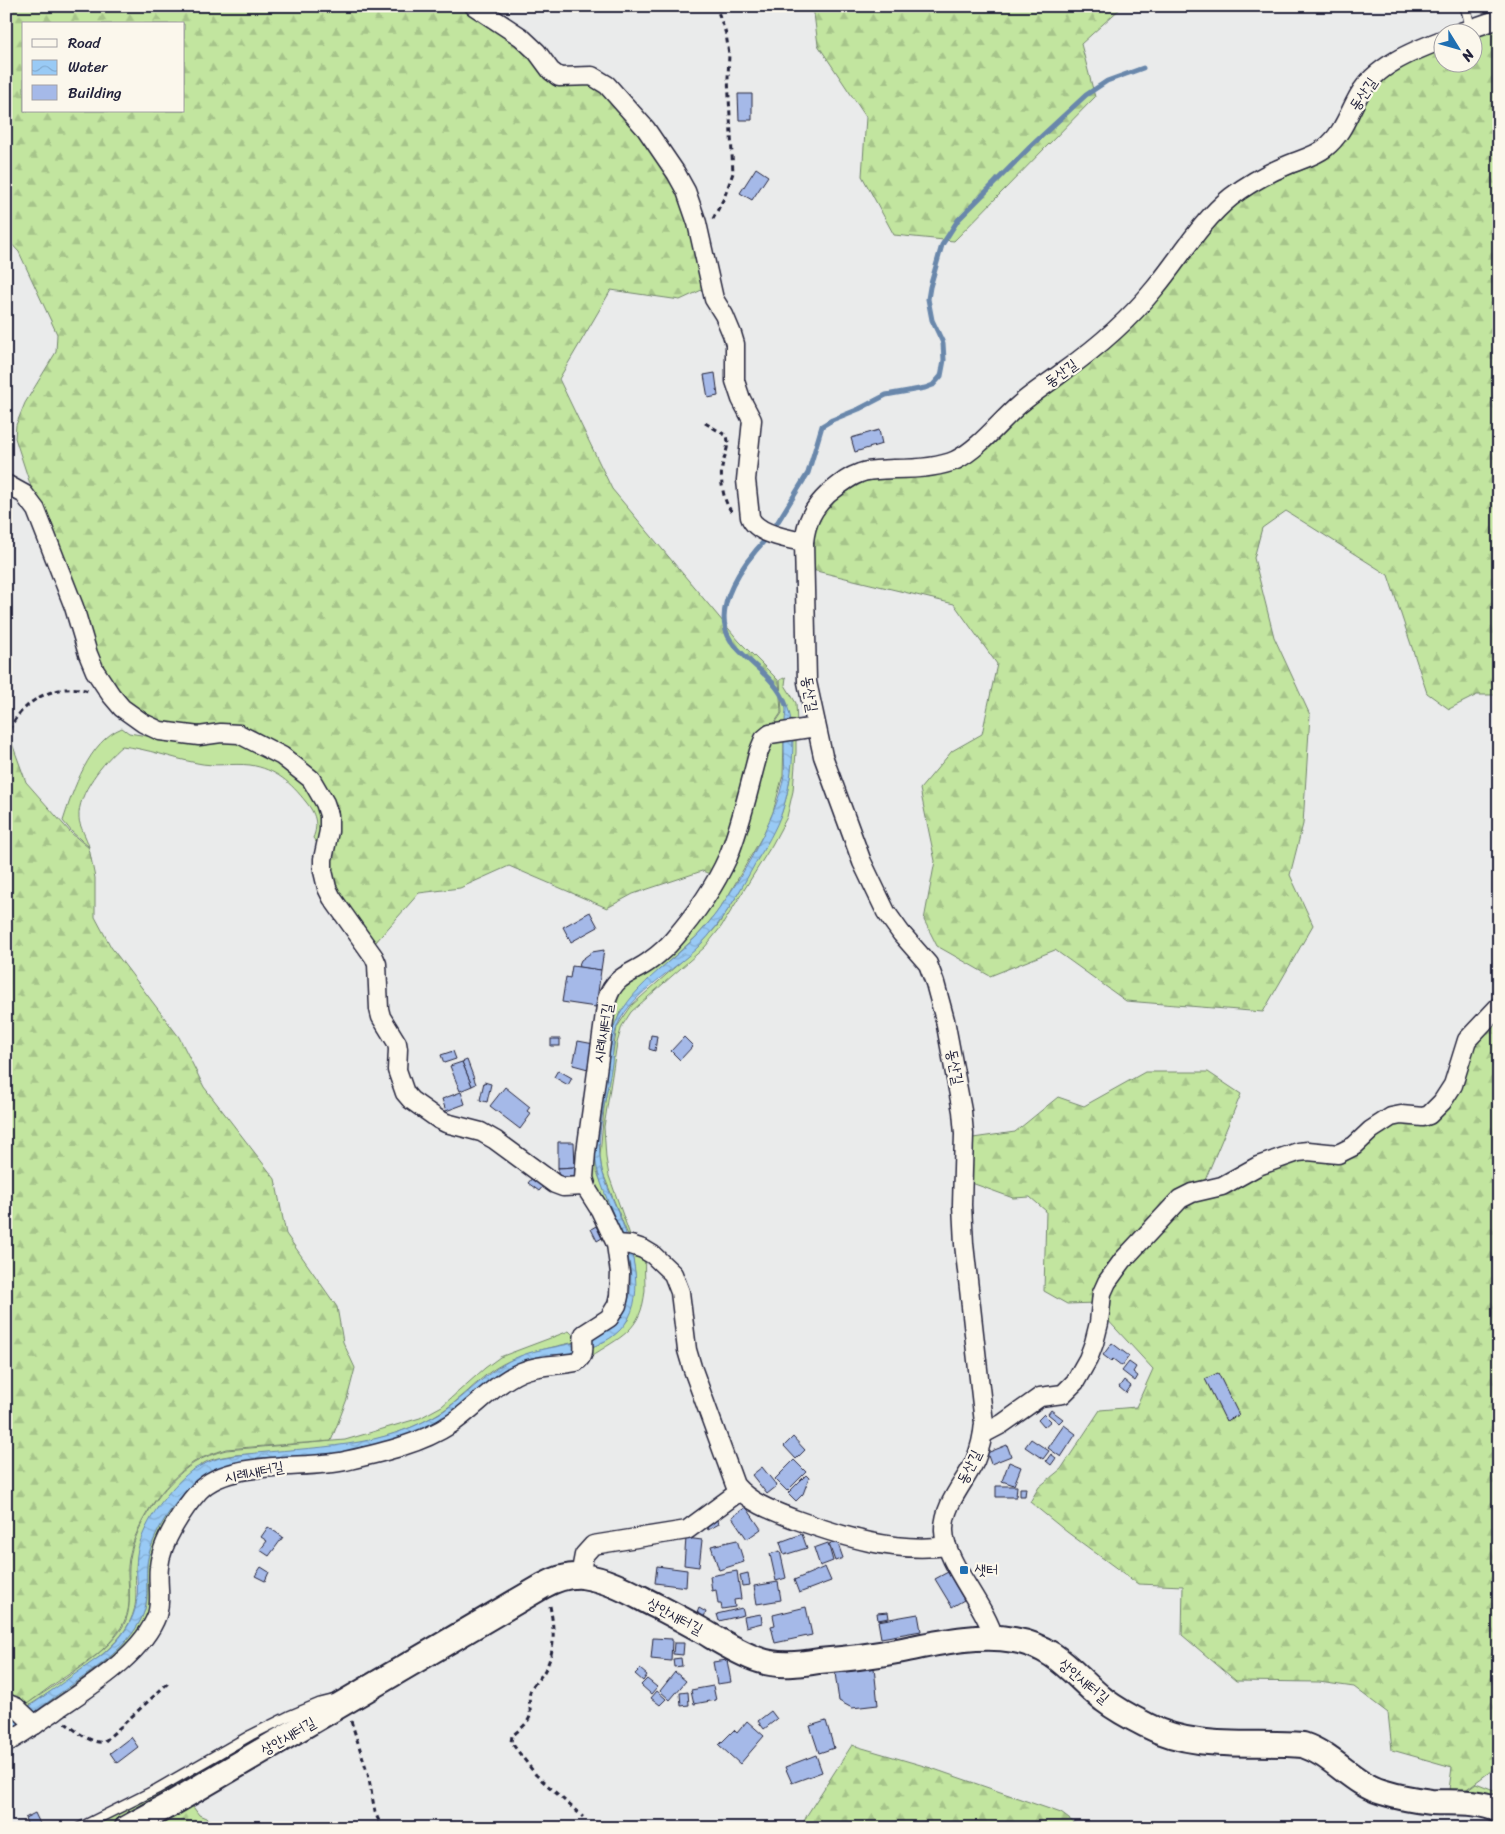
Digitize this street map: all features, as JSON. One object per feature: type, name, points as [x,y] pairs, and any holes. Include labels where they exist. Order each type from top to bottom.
[{"type":"street","points":[[474,6],[521,37],[537,52],[551,71],[559,77],[592,76],[607,86],[646,129],[676,173],[692,208],[701,236],[710,290],[728,324],[735,344],[735,381],[741,399],[752,420],[746,480],[748,507],[752,523],[780,538],[804,542]]},
{"type":"street","points":[[1482,25],[1499,19]]},
{"type":"street","name":"동산길","points":[[994,1638],[982,1611],[947,1546],[944,1530],[945,1520],[961,1484],[975,1460],[983,1434],[983,1414],[964,1244],[962,1205],[964,1134],[962,1110],[945,1020],[928,964],[901,933],[886,912],[862,862],[823,756],[807,682],[804,542],[806,527],[814,509],[824,498],[848,479],[860,473],[873,470],[943,464],[957,459],[971,450],[1020,404],[1101,342],[1127,319],[1155,288],[1203,226],[1231,198],[1263,176],[1312,156],[1325,148],[1342,130],[1360,94],[1375,75],[1403,58],[1432,45]]},
{"type":"street","points":[[6,484],[24,494],[36,510],[68,592],[95,672],[122,708],[143,723],[160,731],[199,736],[221,733],[239,734],[282,756],[311,779],[325,803],[330,824],[323,859],[324,880],[332,898],[377,964],[379,1009],[381,1016],[397,1042],[397,1070],[405,1093],[411,1100],[438,1119],[446,1123],[481,1132],[495,1140],[555,1184],[563,1187],[586,1186]]},
{"type":"street","name":"시례새터길","points":[[6,1743],[23,1715],[51,1714],[87,1689],[136,1648],[148,1632],[157,1615],[160,1603],[159,1568],[163,1549],[182,1516],[207,1484],[230,1475],[271,1466],[342,1462],[420,1439],[454,1422],[510,1378],[533,1368],[576,1362],[583,1356],[585,1332],[609,1318],[617,1305],[624,1244],[586,1186],[584,1166],[606,1007],[611,987],[617,981],[652,960],[665,949],[716,880],[734,841],[761,746],[766,736],[816,728]]},
{"type":"street","points":[[983,1434],[1002,1424],[1040,1397],[1062,1394],[1068,1390],[1080,1373],[1094,1343],[1100,1323],[1102,1293],[1106,1282],[1123,1260],[1180,1199],[1192,1193],[1222,1186],[1266,1163],[1298,1152],[1338,1154],[1354,1146],[1371,1130],[1391,1117],[1401,1115],[1423,1117],[1429,1115],[1442,1102],[1453,1086],[1466,1040],[1499,1006]]},
{"type":"street","points":[[624,1244],[653,1255],[678,1281],[692,1367],[732,1476],[740,1491],[748,1498],[768,1508],[859,1541],[916,1548],[947,1546]]},
{"type":"street","points":[[580,1576],[584,1555],[593,1545],[687,1530],[740,1491]]},
{"type":"street","name":"상안새터길","points":[[127,1828],[543,1586],[566,1578],[580,1576],[626,1591],[741,1653],[771,1664],[871,1656],[942,1642],[994,1638],[1029,1643],[1065,1663],[1106,1701],[1147,1726],[1170,1736],[1212,1743],[1303,1745],[1316,1750],[1359,1780],[1379,1791],[1414,1800],[1481,1804],[1499,1810]]},
{"type":"lane","points":[[1465,6],[1466,22]]},
{"type":"lane","points":[[79,1828],[157,1789],[250,1735],[289,1716],[328,1700],[344,1703]]},
{"type":"path","points":[[701,236],[724,198],[733,173],[728,78],[729,54],[726,34],[716,6]]},
{"type":"path","points":[[705,423],[727,436],[728,444],[722,469],[724,492],[728,508],[738,517],[752,523]]},
{"type":"path","points":[[9,730],[25,707],[36,699],[57,692],[76,689],[85,690],[93,694]]},
{"type":"path","points":[[543,1586],[552,1618],[554,1638],[552,1650],[544,1672],[529,1694],[530,1716],[523,1727],[512,1736],[511,1742],[536,1775],[583,1817]]},
{"type":"path","points":[[51,1714],[91,1740],[97,1743],[104,1742],[168,1683]]},
{"type":"path","points":[[344,1703],[368,1774],[376,1812],[382,1828]]},
{"type":"green space","points":[[6,6],[467,6],[504,31],[541,64],[586,78],[613,97],[681,193],[706,288],[680,300],[611,290],[559,379],[612,489],[739,641],[779,681],[781,713],[771,728],[713,875],[702,871],[633,894],[607,908],[509,866],[460,888],[419,893],[375,943],[339,894],[329,869],[333,834],[295,760],[206,732],[145,719],[105,681],[33,493],[15,438],[16,425],[25,403],[56,352],[57,334],[19,252],[6,238]]},
{"type":"green space","points":[[813,6],[1123,6],[1081,44],[1095,97],[954,241],[894,235],[862,176],[866,117],[818,45]]},
{"type":"green space","points":[[1499,26],[1499,695],[1477,695],[1449,709],[1427,693],[1388,575],[1286,511],[1262,528],[1254,558],[1274,637],[1310,715],[1303,824],[1290,875],[1313,925],[1263,1012],[1126,1001],[1055,950],[990,976],[937,946],[924,920],[935,861],[920,789],[952,751],[982,734],[997,664],[954,604],[812,570],[813,538],[818,519],[838,498],[871,479],[974,454],[1235,205],[1277,180],[1319,163],[1336,151],[1349,134],[1362,107],[1381,82],[1406,65],[1432,53],[1432,72],[1482,72],[1482,32]]},
{"type":"green space","points":[[786,677],[785,685],[796,703],[797,724],[772,728],[782,713],[780,680]]},
{"type":"green space","points":[[122,728],[129,733],[153,737],[231,736],[288,764],[321,805],[320,847],[313,838],[316,823],[312,810],[295,789],[275,773],[250,765],[203,764],[122,746],[100,769],[82,799],[79,821],[89,847],[63,821],[77,781],[91,755],[110,734]]},
{"type":"green space","points":[[6,733],[10,738],[26,782],[71,833],[89,848],[95,878],[95,917],[111,947],[179,1037],[204,1087],[275,1179],[286,1234],[337,1307],[343,1342],[355,1368],[347,1399],[331,1441],[226,1449],[194,1462],[171,1481],[150,1507],[130,1551],[128,1609],[118,1633],[92,1659],[6,1717]]},
{"type":"green space","points":[[796,738],[793,791],[787,817],[772,845],[721,927],[705,947],[631,1012],[622,1026],[617,1043],[604,1127],[609,1176],[630,1235],[627,1233],[602,1171],[600,1156],[604,1108],[617,1027],[632,1005],[701,944],[718,925],[735,899],[781,815],[790,777],[791,739]]},
{"type":"green space","points":[[784,739],[783,775],[773,812],[763,835],[728,896],[698,935],[657,972],[619,1014],[600,1107],[597,1172],[621,1232],[596,1193],[590,1173],[614,1010],[622,989],[696,917],[767,744]]},
{"type":"green space","points":[[1499,1012],[1499,1765],[1464,1791],[1449,1790],[1452,1767],[1392,1750],[1388,1713],[1354,1687],[1319,1682],[1236,1681],[1182,1635],[1183,1586],[1138,1584],[1067,1532],[1030,1502],[1039,1487],[1061,1469],[1100,1410],[1136,1407],[1153,1369],[1104,1316],[1105,1296],[1168,1215],[1259,1169],[1317,1157],[1328,1164],[1336,1162],[1384,1125],[1422,1122],[1466,1050]]},
{"type":"green space","points":[[1145,1072],[1208,1072],[1241,1094],[1203,1185],[1195,1186],[1096,1303],[1067,1304],[1044,1291],[1046,1211],[1030,1197],[1013,1198],[969,1182],[973,1155],[973,1138],[1015,1132],[1058,1097],[1084,1106]]},
{"type":"green space","points":[[636,1254],[645,1258],[645,1290],[639,1315],[634,1324],[620,1338],[590,1357],[592,1347],[613,1336],[628,1320],[635,1273],[632,1255]]},
{"type":"green space","points":[[569,1331],[574,1336],[575,1342],[520,1356],[500,1366],[486,1375],[443,1411],[401,1431],[354,1444],[330,1448],[234,1455],[207,1461],[201,1465],[158,1509],[145,1531],[136,1568],[134,1609],[129,1623],[121,1635],[83,1670],[27,1707],[25,1705],[82,1667],[109,1644],[119,1632],[128,1614],[131,1552],[142,1523],[171,1482],[194,1463],[226,1450],[345,1440],[420,1418],[442,1406],[500,1357]]},
{"type":"green space","points":[[577,1351],[577,1353],[555,1360],[448,1421],[361,1453],[293,1460],[188,1497],[152,1613],[122,1654],[36,1715],[33,1713],[105,1661],[130,1636],[143,1615],[147,1600],[147,1564],[153,1541],[165,1518],[180,1497],[200,1478],[227,1465],[352,1451],[390,1440],[440,1420],[454,1411],[500,1373],[513,1367]]},
{"type":"green space","points":[[311,1710],[158,1801],[108,1828],[87,1828],[249,1740]]},
{"type":"green space","points":[[852,1745],[931,1768],[1061,1813],[1081,1828],[801,1828],[807,1815]]},
{"type":"green space","points":[[1476,1783],[1499,1792],[1499,1800],[1464,1792]]},
{"type":"green space","points":[[191,1804],[199,1815],[229,1828],[150,1828]]},
{"type":"water","points":[[785,701],[792,726],[793,756],[786,800],[774,831],[716,927],[699,946],[634,1001],[625,1012],[615,1033],[599,1144],[602,1170],[625,1230],[635,1275],[634,1305],[629,1318],[620,1330],[598,1345],[584,1350],[514,1367],[491,1380],[445,1417],[401,1437],[336,1454],[227,1465],[200,1478],[180,1498],[158,1530],[147,1564],[147,1594],[143,1615],[123,1645],[102,1664],[26,1719],[6,1731],[6,1723],[102,1655],[114,1644],[130,1623],[136,1607],[136,1568],[141,1538],[158,1506],[182,1478],[191,1471],[219,1458],[348,1444],[399,1432],[443,1411],[509,1361],[520,1356],[596,1336],[610,1329],[620,1319],[627,1305],[631,1285],[630,1266],[626,1247],[604,1192],[595,1156],[610,1039],[624,1008],[634,995],[709,923],[736,883],[762,837],[780,793],[784,775]]},
{"type":"building","points":[[738,94],[752,94],[752,120],[739,120]]},
{"type":"building","points":[[756,168],[768,176],[752,200],[740,193]]},
{"type":"building","points":[[715,373],[718,396],[708,398],[704,375]]},
{"type":"building","points":[[879,430],[882,444],[855,452],[851,438]]},
{"type":"building","points":[[590,912],[598,927],[571,942],[563,927]]},
{"type":"building","points":[[604,950],[601,970],[578,967],[581,960],[592,952]]},
{"type":"building","points":[[572,966],[601,970],[596,1007],[562,1002],[566,977],[570,978]]},
{"type":"building","points":[[651,1035],[657,1036],[655,1051],[649,1049]]},
{"type":"building","points":[[684,1037],[693,1046],[680,1060],[671,1051]]},
{"type":"building","points":[[551,1039],[560,1039],[560,1046],[551,1046]]},
{"type":"building","points":[[578,1041],[594,1044],[588,1069],[573,1065]]},
{"type":"building","points":[[453,1051],[456,1059],[444,1063],[441,1055]]},
{"type":"building","points":[[467,1060],[476,1084],[472,1086],[462,1062]]},
{"type":"building","points":[[462,1062],[472,1086],[460,1091],[450,1066]]},
{"type":"building","points":[[558,1070],[572,1078],[568,1085],[554,1077]]},
{"type":"building","points":[[484,1082],[491,1084],[487,1102],[480,1100]]},
{"type":"building","points":[[505,1087],[530,1107],[527,1111],[531,1114],[520,1129],[490,1106]]},
{"type":"building","points":[[461,1092],[465,1104],[446,1111],[442,1099]]},
{"type":"building","points":[[558,1142],[574,1142],[575,1167],[558,1168]]},
{"type":"building","points":[[575,1167],[575,1177],[558,1177],[558,1168]]},
{"type":"building","points":[[533,1177],[544,1185],[539,1191],[528,1183]]},
{"type":"building","points":[[596,1226],[602,1238],[597,1241],[591,1229]]},
{"type":"building","points":[[1112,1343],[1129,1356],[1122,1366],[1113,1359],[1111,1361],[1103,1355]]},
{"type":"building","points":[[1129,1362],[1136,1367],[1133,1372],[1138,1376],[1135,1381],[1122,1371]]},
{"type":"building","points":[[1218,1373],[1239,1415],[1226,1421],[1205,1379]]},
{"type":"building","points":[[1124,1380],[1131,1386],[1126,1393],[1119,1387]]},
{"type":"building","points":[[1051,1410],[1063,1419],[1059,1423],[1048,1414]]},
{"type":"building","points":[[1044,1414],[1051,1421],[1044,1427],[1038,1420]]},
{"type":"building","points":[[1064,1425],[1076,1434],[1061,1457],[1048,1448]]},
{"type":"building","points":[[793,1437],[805,1450],[796,1459],[784,1446]]},
{"type":"building","points":[[1031,1439],[1049,1451],[1043,1459],[1025,1447]]},
{"type":"building","points":[[1007,1445],[1011,1456],[991,1464],[987,1453]]},
{"type":"building","points":[[1051,1454],[1056,1458],[1051,1465],[1046,1461]]},
{"type":"building","points":[[794,1460],[806,1472],[787,1491],[775,1479]]},
{"type":"building","points":[[1009,1462],[1021,1467],[1014,1485],[1002,1481]]},
{"type":"building","points":[[762,1467],[777,1486],[767,1494],[752,1475]]},
{"type":"building","points":[[806,1475],[809,1478],[803,1494],[796,1501],[788,1493]]},
{"type":"building","points":[[996,1486],[1017,1486],[1016,1497],[996,1497]]},
{"type":"building","points":[[1020,1488],[1026,1488],[1025,1496],[1020,1496]]},
{"type":"building","points":[[746,1507],[761,1529],[747,1539],[732,1517]]},
{"type":"building","points":[[717,1518],[719,1524],[708,1530],[705,1523]]},
{"type":"building","points":[[268,1527],[283,1537],[269,1556],[260,1550],[267,1541],[261,1537]]},
{"type":"building","points":[[802,1534],[807,1548],[784,1555],[780,1542]]},
{"type":"building","points":[[686,1538],[702,1540],[699,1567],[684,1565]]},
{"type":"building","points":[[737,1540],[744,1562],[719,1570],[711,1546]]},
{"type":"building","points":[[837,1541],[843,1558],[835,1561],[829,1544]]},
{"type":"building","points":[[828,1543],[833,1561],[820,1566],[814,1548]]},
{"type":"building","points":[[780,1551],[786,1578],[776,1581],[770,1554]]},
{"type":"building","points":[[657,1566],[687,1570],[686,1587],[655,1583]]},
{"type":"building","points":[[261,1567],[269,1572],[265,1581],[255,1576]]},
{"type":"building","points":[[825,1567],[831,1581],[799,1593],[794,1580]]},
{"type":"building","points":[[737,1571],[741,1599],[734,1600],[735,1607],[722,1609],[721,1604],[718,1604],[716,1590],[712,1591],[710,1576]]},
{"type":"building","points":[[948,1572],[964,1600],[952,1607],[935,1579]]},
{"type":"building","points":[[748,1573],[750,1585],[742,1586],[740,1575]]},
{"type":"building","points":[[778,1582],[781,1600],[757,1604],[754,1586]]},
{"type":"building","points":[[806,1607],[812,1635],[775,1643],[771,1626],[775,1625],[773,1615]]},
{"type":"building","points":[[699,1608],[706,1612],[704,1617],[697,1613]]},
{"type":"building","points":[[742,1608],[744,1615],[719,1621],[717,1614]]},
{"type":"building","points":[[888,1612],[889,1618],[878,1620],[877,1613]]},
{"type":"building","points":[[761,1614],[762,1623],[746,1627],[744,1617]]},
{"type":"building","points":[[918,1614],[921,1631],[881,1638],[878,1621]]},
{"type":"building","points":[[653,1638],[672,1639],[671,1661],[651,1659]]},
{"type":"building","points":[[674,1643],[684,1643],[683,1655],[673,1654]]},
{"type":"building","points":[[681,1658],[682,1666],[674,1667],[673,1659]]},
{"type":"building","points":[[727,1660],[731,1682],[717,1684],[713,1662]]},
{"type":"building","points":[[874,1668],[878,1705],[852,1708],[839,1701],[835,1673]]},
{"type":"building","points":[[640,1669],[647,1675],[643,1681],[635,1674]]},
{"type":"building","points":[[675,1672],[686,1681],[670,1700],[660,1691]]},
{"type":"building","points":[[647,1679],[657,1687],[651,1694],[641,1685]]},
{"type":"building","points":[[713,1686],[716,1700],[694,1704],[691,1690]]},
{"type":"building","points":[[657,1691],[666,1699],[660,1705],[651,1698]]},
{"type":"building","points":[[688,1692],[689,1705],[681,1706],[680,1693]]},
{"type":"building","points":[[771,1711],[777,1719],[764,1729],[758,1721]]},
{"type":"building","points":[[747,1721],[764,1736],[740,1764],[719,1745],[734,1730],[737,1733]]},
{"type":"building","points":[[826,1721],[834,1748],[819,1753],[810,1726]]},
{"type":"building","points":[[131,1737],[138,1747],[117,1763],[110,1753]]},
{"type":"building","points":[[816,1755],[822,1772],[792,1783],[785,1767]]},
{"type":"building","points":[[35,1813],[42,1828],[29,1828],[25,1818]]},
{"type":"waterway","points":[[774,528],[808,473],[822,426],[886,395],[933,385],[941,376],[944,360],[943,343],[932,320],[928,299],[942,245],[958,220],[1032,145],[1086,95],[1107,81],[1143,68]]},
{"type":"waterway","points":[[767,538],[749,559],[732,586],[724,614],[725,628],[731,641],[738,649],[776,686],[786,705]]},
{"type":"place","name":"샛터","points":[[964,1570]]}]
